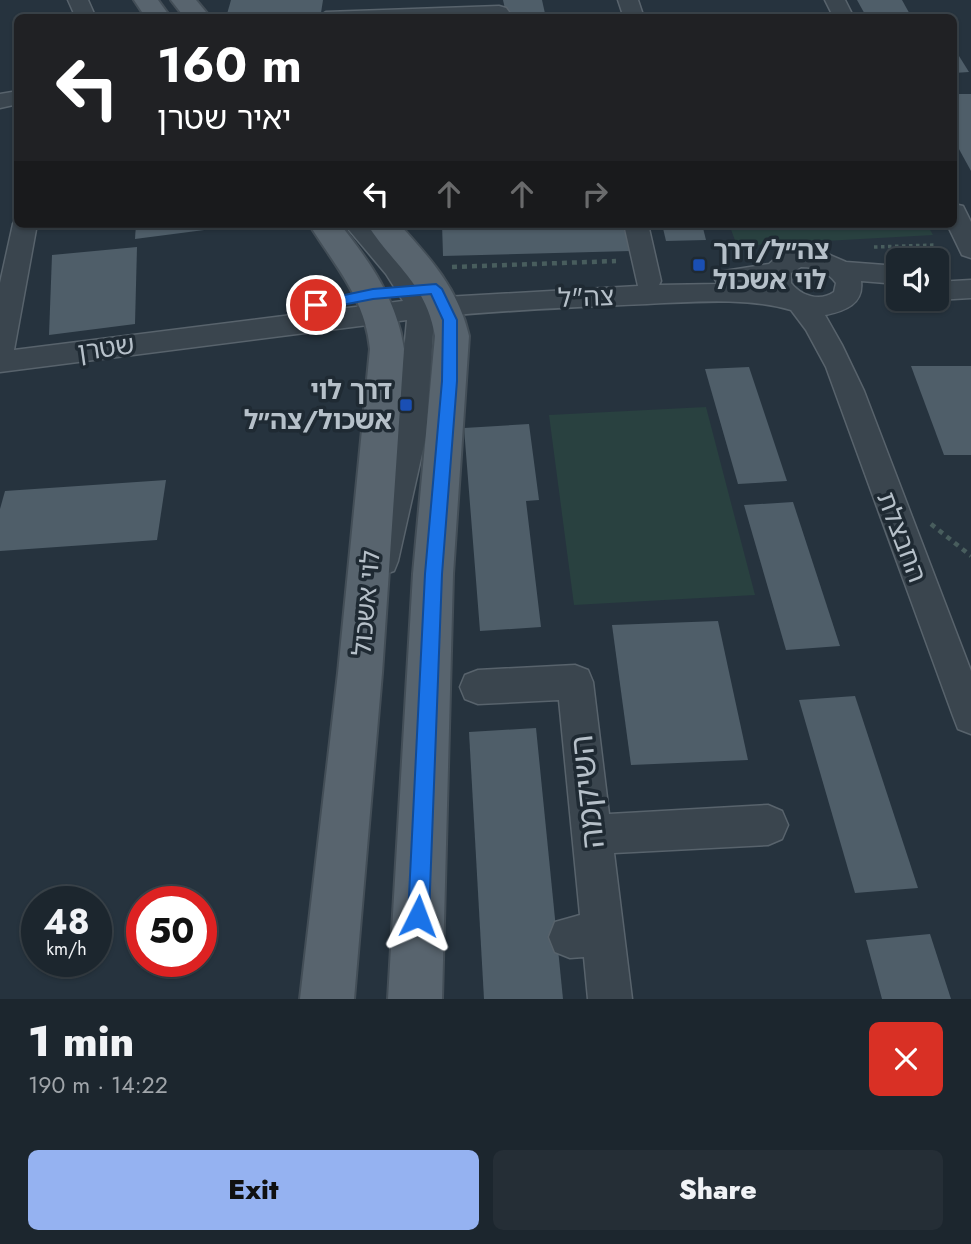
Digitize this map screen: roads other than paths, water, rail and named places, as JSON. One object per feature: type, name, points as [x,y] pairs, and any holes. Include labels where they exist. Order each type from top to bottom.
[{"type":"main road","points":[[184,0],[196,14]]},
{"type":"main road","name":"לוי אשכול","points":[[327,228],[376,304],[386,337],[387,354],[376,469],[368,606],[327,999]]},
{"type":"main road","points":[[385,228],[432,293],[452,336],[433,574],[415,999]]},
{"type":"street","points":[[441,14],[499,12]]},
{"type":"street","points":[[957,221],[970,261]]},
{"type":"street","points":[[0,349],[24,228]]},
{"type":"street","points":[[360,228],[432,293],[421,337],[411,436],[391,526],[368,606]]},
{"type":"street","points":[[637,228],[648,281]]},
{"type":"street","points":[[801,258],[827,261],[840,270],[849,283],[850,290],[840,302],[832,335],[836,357],[824,333],[797,301],[779,286],[778,271],[787,262],[801,258]]},
{"type":"street","points":[[949,269],[970,261]]},
{"type":"street","points":[[949,280],[970,261]]},
{"type":"street","points":[[840,270],[886,274]]},
{"type":"street","name":"צה\"ל","points":[[376,304],[432,293],[758,276],[778,271]]},
{"type":"street","name":"צה\"ל","points":[[432,293],[521,300],[703,293],[762,295],[797,301]]},
{"type":"street","points":[[797,301],[819,307],[886,296]]},
{"type":"street","name":"שטרן","points":[[0,362],[213,333],[376,304]]},
{"type":"street","name":"החבצלת","points":[[836,357],[971,716]]},
{"type":"street","points":[[411,436],[416,495],[433,574]]},
{"type":"street","name":"השיקמה","points":[[478,687],[575,682],[592,835],[586,936],[610,999]]},
{"type":"street","points":[[592,835],[768,825]]},
{"type":"place","name":"צה״ל/דרך לוי אשכול","points":[[699,265]]},
{"type":"place","name":"דרך לוי אשכול/צה״ל","points":[[406,405]]}]
